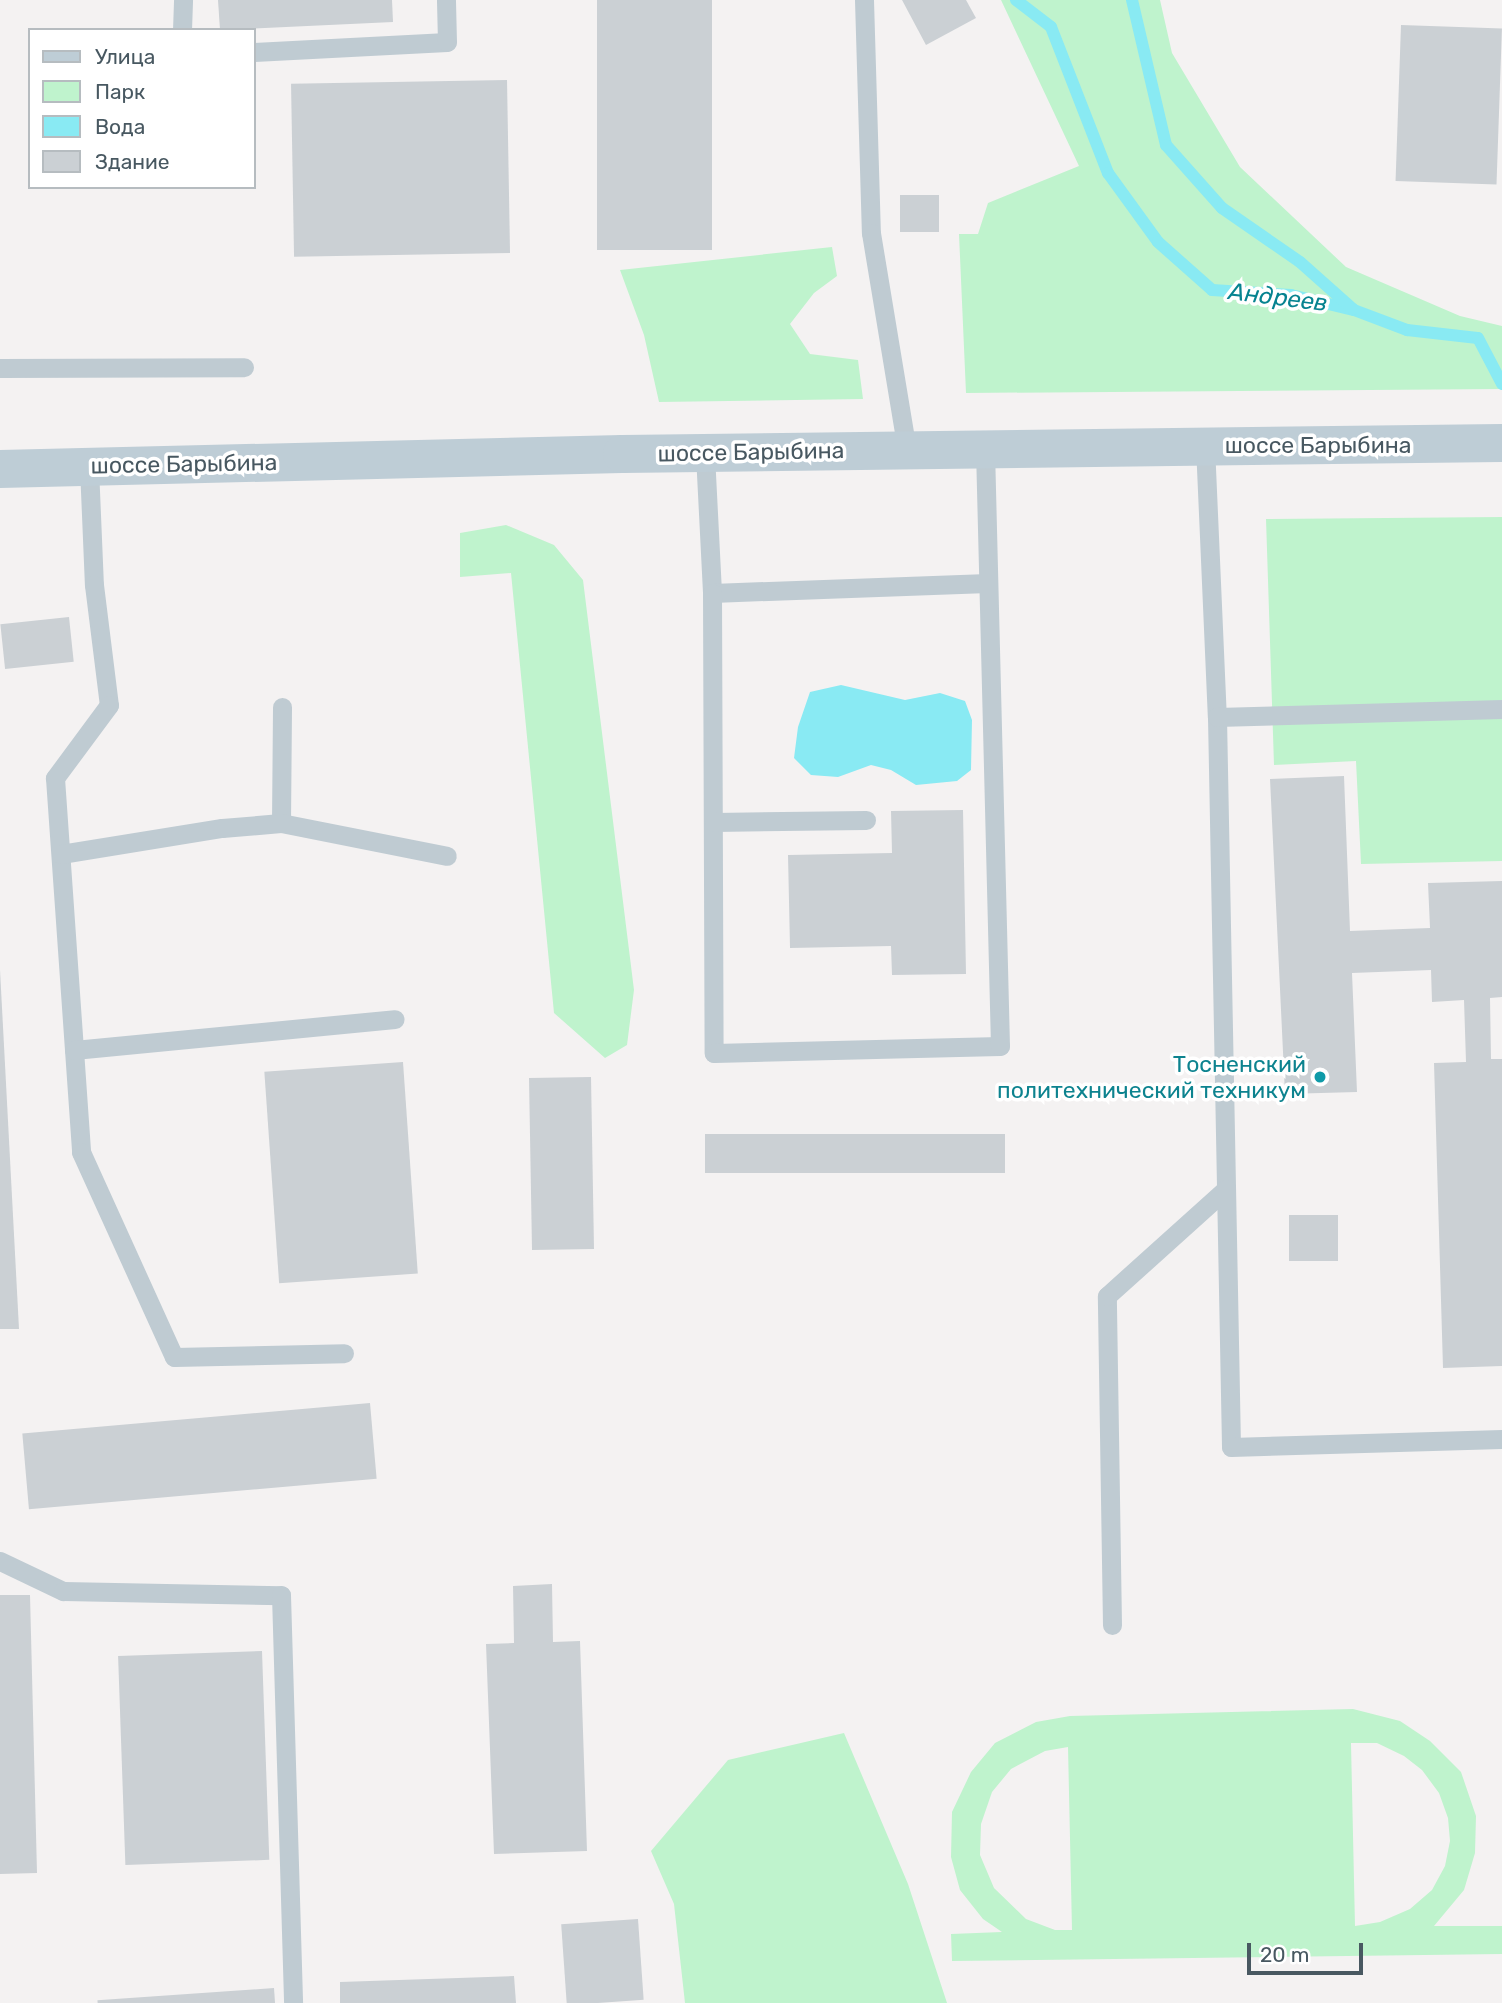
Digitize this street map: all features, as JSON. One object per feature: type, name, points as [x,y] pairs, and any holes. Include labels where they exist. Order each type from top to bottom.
[{"type":"main road","name":"шоссе Барыбина","points":[[0,469],[907,450],[1502,443]]},
{"type":"lane","points":[[183,0],[183,28]]},
{"type":"lane","points":[[256,52],[447,42],[446,0]]},
{"type":"lane","points":[[864,0],[872,233],[907,450]]},
{"type":"lane","points":[[0,369],[244,367]]},
{"type":"lane","points":[[1205,445],[1217,717],[1231,1447],[1502,1439]]},
{"type":"lane","points":[[705,454],[712,593],[714,1053],[1000,1046],[985,449]]},
{"type":"lane","points":[[89,467],[94,585],[108,705],[55,778],[81,1152],[174,1357],[344,1353]]},
{"type":"lane","points":[[712,593],[988,583]]},
{"type":"lane","points":[[281,823],[282,707]]},
{"type":"lane","points":[[1217,717],[1502,709]]},
{"type":"lane","points":[[714,822],[866,820]]},
{"type":"lane","points":[[61,854],[222,828],[281,823],[447,856]]},
{"type":"lane","points":[[74,1050],[395,1019]]},
{"type":"lane","points":[[1112,1625],[1107,1296],[1226,1189]]},
{"type":"lane","points":[[0,1561],[63,1591],[281,1595],[293,2003]]},
{"type":"green space","points":[[1001,0],[1160,0],[1172,53],[1240,167],[1346,267],[1460,316],[1502,326],[1502,389],[966,393],[959,234],[978,234],[988,203],[1079,166]]},
{"type":"green space","points":[[832,247],[837,276],[814,293],[790,324],[810,354],[858,360],[863,399],[659,402],[644,335],[620,270]]},
{"type":"green space","points":[[1502,517],[1502,861],[1361,864],[1356,761],[1274,765],[1266,519]]},
{"type":"green space","points":[[506,525],[554,545],[583,580],[634,990],[627,1045],[605,1058],[554,1013],[511,573],[460,577],[460,533]]},
{"type":"green space","points":[[1353,1709],[1400,1721],[1430,1741],[1461,1772],[1476,1816],[1475,1853],[1464,1890],[1434,1926],[1502,1926],[1502,1954],[952,1961],[951,1934],[1002,1932],[983,1919],[960,1890],[951,1857],[952,1812],[971,1772],[995,1743],[1036,1722],[1070,1716]],"holes":[[[1351,1743],[1377,1743],[1404,1756],[1422,1770],[1439,1793],[1448,1818],[1450,1841],[1445,1866],[1432,1890],[1410,1909],[1380,1922],[1355,1926]],[[1068,1747],[1072,1930],[1055,1930],[1026,1919],[994,1888],[980,1855],[981,1824],[992,1792],[1011,1769],[1045,1751]]]},
{"type":"green space","points":[[844,1733],[908,1884],[947,2003],[685,2003],[674,1904],[651,1851],[728,1760]]},
{"type":"water","points":[[841,685],[905,700],[940,693],[965,701],[972,720],[971,770],[957,781],[916,785],[891,770],[871,765],[838,777],[811,775],[794,758],[798,727],[810,692]]},
{"type":"building","points":[[218,0],[392,0],[393,22],[220,28]]},
{"type":"building","points":[[597,0],[712,0],[712,250],[597,250]]},
{"type":"building","points":[[902,0],[966,0],[976,18],[926,45]]},
{"type":"building","points":[[1401,25],[1502,29],[1496,184],[1396,181]]},
{"type":"building","points":[[507,80],[510,253],[294,257],[291,84]]},
{"type":"building","points":[[900,195],[939,195],[939,232],[900,232]]},
{"type":"building","points":[[69,617],[74,662],[5,669],[0,624]]},
{"type":"building","name":"Тосненский политехнический техникум","points":[[1344,776],[1350,931],[1430,928],[1428,883],[1502,881],[1502,997],[1490,998],[1491,1059],[1502,1059],[1502,1366],[1443,1368],[1434,1063],[1466,1062],[1464,1000],[1432,1002],[1431,970],[1352,973],[1357,1092],[1285,1094],[1270,779]]},
{"type":"building","points":[[963,810],[966,974],[892,975],[891,946],[790,948],[788,855],[892,853],[891,811]]},
{"type":"building","points":[[0,970],[19,1329],[0,1329]]},
{"type":"building","points":[[403,1062],[418,1273],[279,1283],[264,1072]]},
{"type":"building","points":[[591,1077],[594,1249],[532,1250],[529,1078]]},
{"type":"building","points":[[705,1134],[1005,1134],[1005,1173],[705,1173]]},
{"type":"building","points":[[1289,1215],[1338,1215],[1338,1261],[1289,1261]]},
{"type":"building","points":[[370,1403],[377,1479],[29,1509],[22,1433]]},
{"type":"building","points":[[552,1584],[553,1642],[580,1641],[587,1851],[494,1854],[486,1644],[514,1643],[513,1586]]},
{"type":"building","points":[[0,1595],[30,1595],[37,1873],[0,1874]]},
{"type":"building","points":[[262,1651],[269,1860],[125,1865],[118,1656]]},
{"type":"building","points":[[638,1919],[644,2000],[567,2003],[561,1924]]},
{"type":"building","points":[[514,1976],[516,2003],[340,2003],[340,1982]]},
{"type":"building","points":[[274,1988],[275,2003],[98,2003],[97,2000]]},
{"type":"waterway","name":"Андреев","points":[[1016,0],[1051,27],[1108,173],[1158,242],[1212,290],[1291,295],[1354,310],[1407,330],[1478,338],[1502,384]]},
{"type":"waterway","points":[[1132,0],[1166,145],[1222,208],[1300,262],[1353,309]]},
{"type":"place","name":"Тосненский политехнический техникум","points":[[1320,1077]]}]
